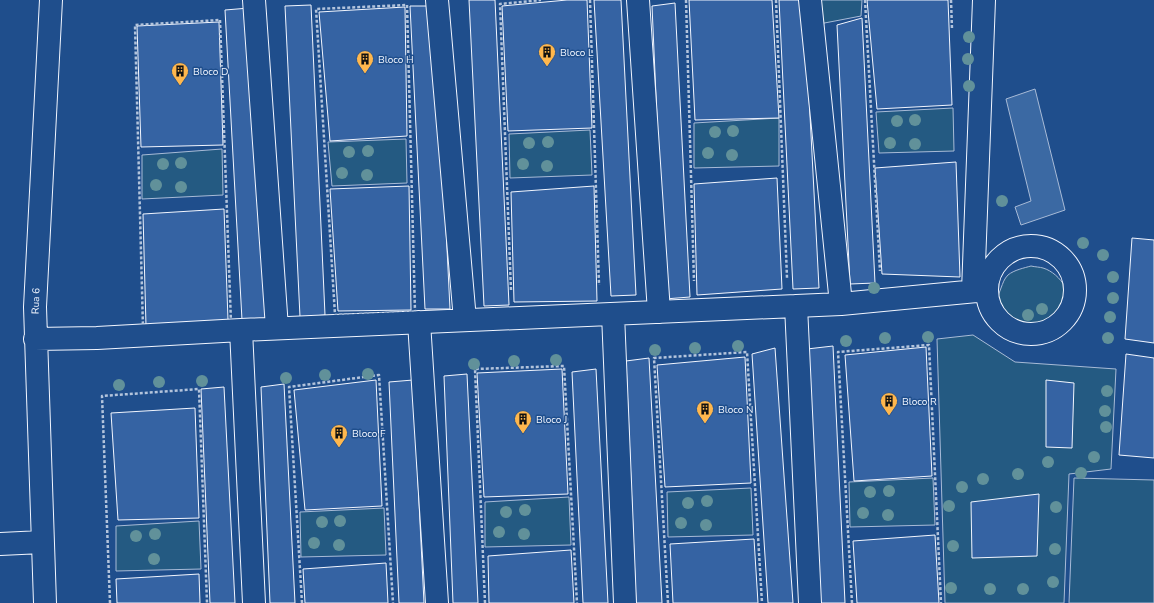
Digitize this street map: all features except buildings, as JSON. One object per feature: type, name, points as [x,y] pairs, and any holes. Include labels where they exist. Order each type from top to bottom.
[{"type":"street","name":"Rua 6","points":[[45,603],[35,307],[51,0]]},
{"type":"street","points":[[254,0],[277,328]]},
{"type":"street","points":[[437,0],[465,320]]},
{"type":"street","points":[[638,0],[658,312]]},
{"type":"street","points":[[810,0],[841,304]]},
{"type":"street","points":[[35,339],[97,338],[236,326],[277,328],[417,317],[465,320],[841,304],[980,291],[984,0]]},
{"type":"street","points":[[796,306],[810,603]]},
{"type":"street","points":[[613,314],[625,603]]},
{"type":"street","points":[[417,317],[437,603]]},
{"type":"street","points":[[236,326],[254,603]]},
{"type":"street","points":[[0,544],[42,542]]},
{"type":"path","points":[[511,297],[500,4],[541,0]]},
{"type":"path","points":[[590,0],[599,287]]},
{"type":"path","points":[[686,0],[694,282]]},
{"type":"path","points":[[776,0],[787,285]]},
{"type":"path","points":[[865,0],[880,278]]},
{"type":"path","points":[[407,5],[417,317],[336,315],[316,9],[407,5]]},
{"type":"path","points":[[220,20],[236,326],[143,328],[135,25],[220,20]]},
{"type":"path","points":[[852,603],[838,352],[929,345],[940,603]]},
{"type":"path","points":[[668,603],[654,358],[747,352],[762,603]]},
{"type":"path","points":[[485,603],[475,369],[564,366],[577,603]]},
{"type":"path","points":[[302,603],[289,387],[379,375],[393,603]]},
{"type":"path","points":[[110,603],[102,396],[199,389],[207,603]]},
{"type":"shaded area","points":[[813,0],[862,0],[861,16],[814,25]]},
{"type":"shaded area","points":[[1035,89],[1065,210],[1021,225],[1015,207],[1031,201],[1006,99]]},
{"type":"shaded area","points":[[953,108],[954,151],[879,153],[876,112]]},
{"type":"shaded area","points":[[779,118],[779,166],[694,168],[694,123]]},
{"type":"shaded area","points":[[590,130],[592,175],[510,178],[509,134]]},
{"type":"shaded area","points":[[406,139],[407,183],[332,186],[328,142]]},
{"type":"shaded area","points":[[222,149],[223,195],[142,199],[142,155]]},
{"type":"shaded area","points":[[1031,266],[1043,268],[1055,275],[1065,287],[1069,301],[1068,308],[1058,320],[1044,328],[1036,330],[1020,328],[1013,324],[1006,318],[998,304],[999,293],[1008,275],[1016,270]]},
{"type":"shaded area","points":[[973,335],[1015,362],[1116,369],[1111,469],[1069,474],[1064,603],[945,603],[937,339]]},
{"type":"shaded area","points":[[933,478],[935,525],[850,527],[849,482]]},
{"type":"shaded area","points":[[1074,478],[1154,480],[1154,603],[1069,603]]},
{"type":"shaded area","points":[[751,488],[753,535],[668,537],[667,492]]},
{"type":"shaded area","points":[[569,497],[571,545],[485,547],[485,502]]},
{"type":"shaded area","points":[[384,508],[386,555],[301,557],[300,512]]},
{"type":"shaded area","points":[[199,521],[201,569],[116,571],[116,526]]},
{"type":"place","name":"Bloco L","points":[[547,67]]},
{"type":"place","name":"Bloco H","points":[[365,74]]},
{"type":"place","name":"Bloco D","points":[[180,86]]},
{"type":"place","name":"Bloco R","points":[[889,416]]},
{"type":"place","name":"Bloco N","points":[[705,424]]},
{"type":"place","name":"Bloco J","points":[[523,434]]},
{"type":"place","name":"Bloco F","points":[[339,448]]}]
